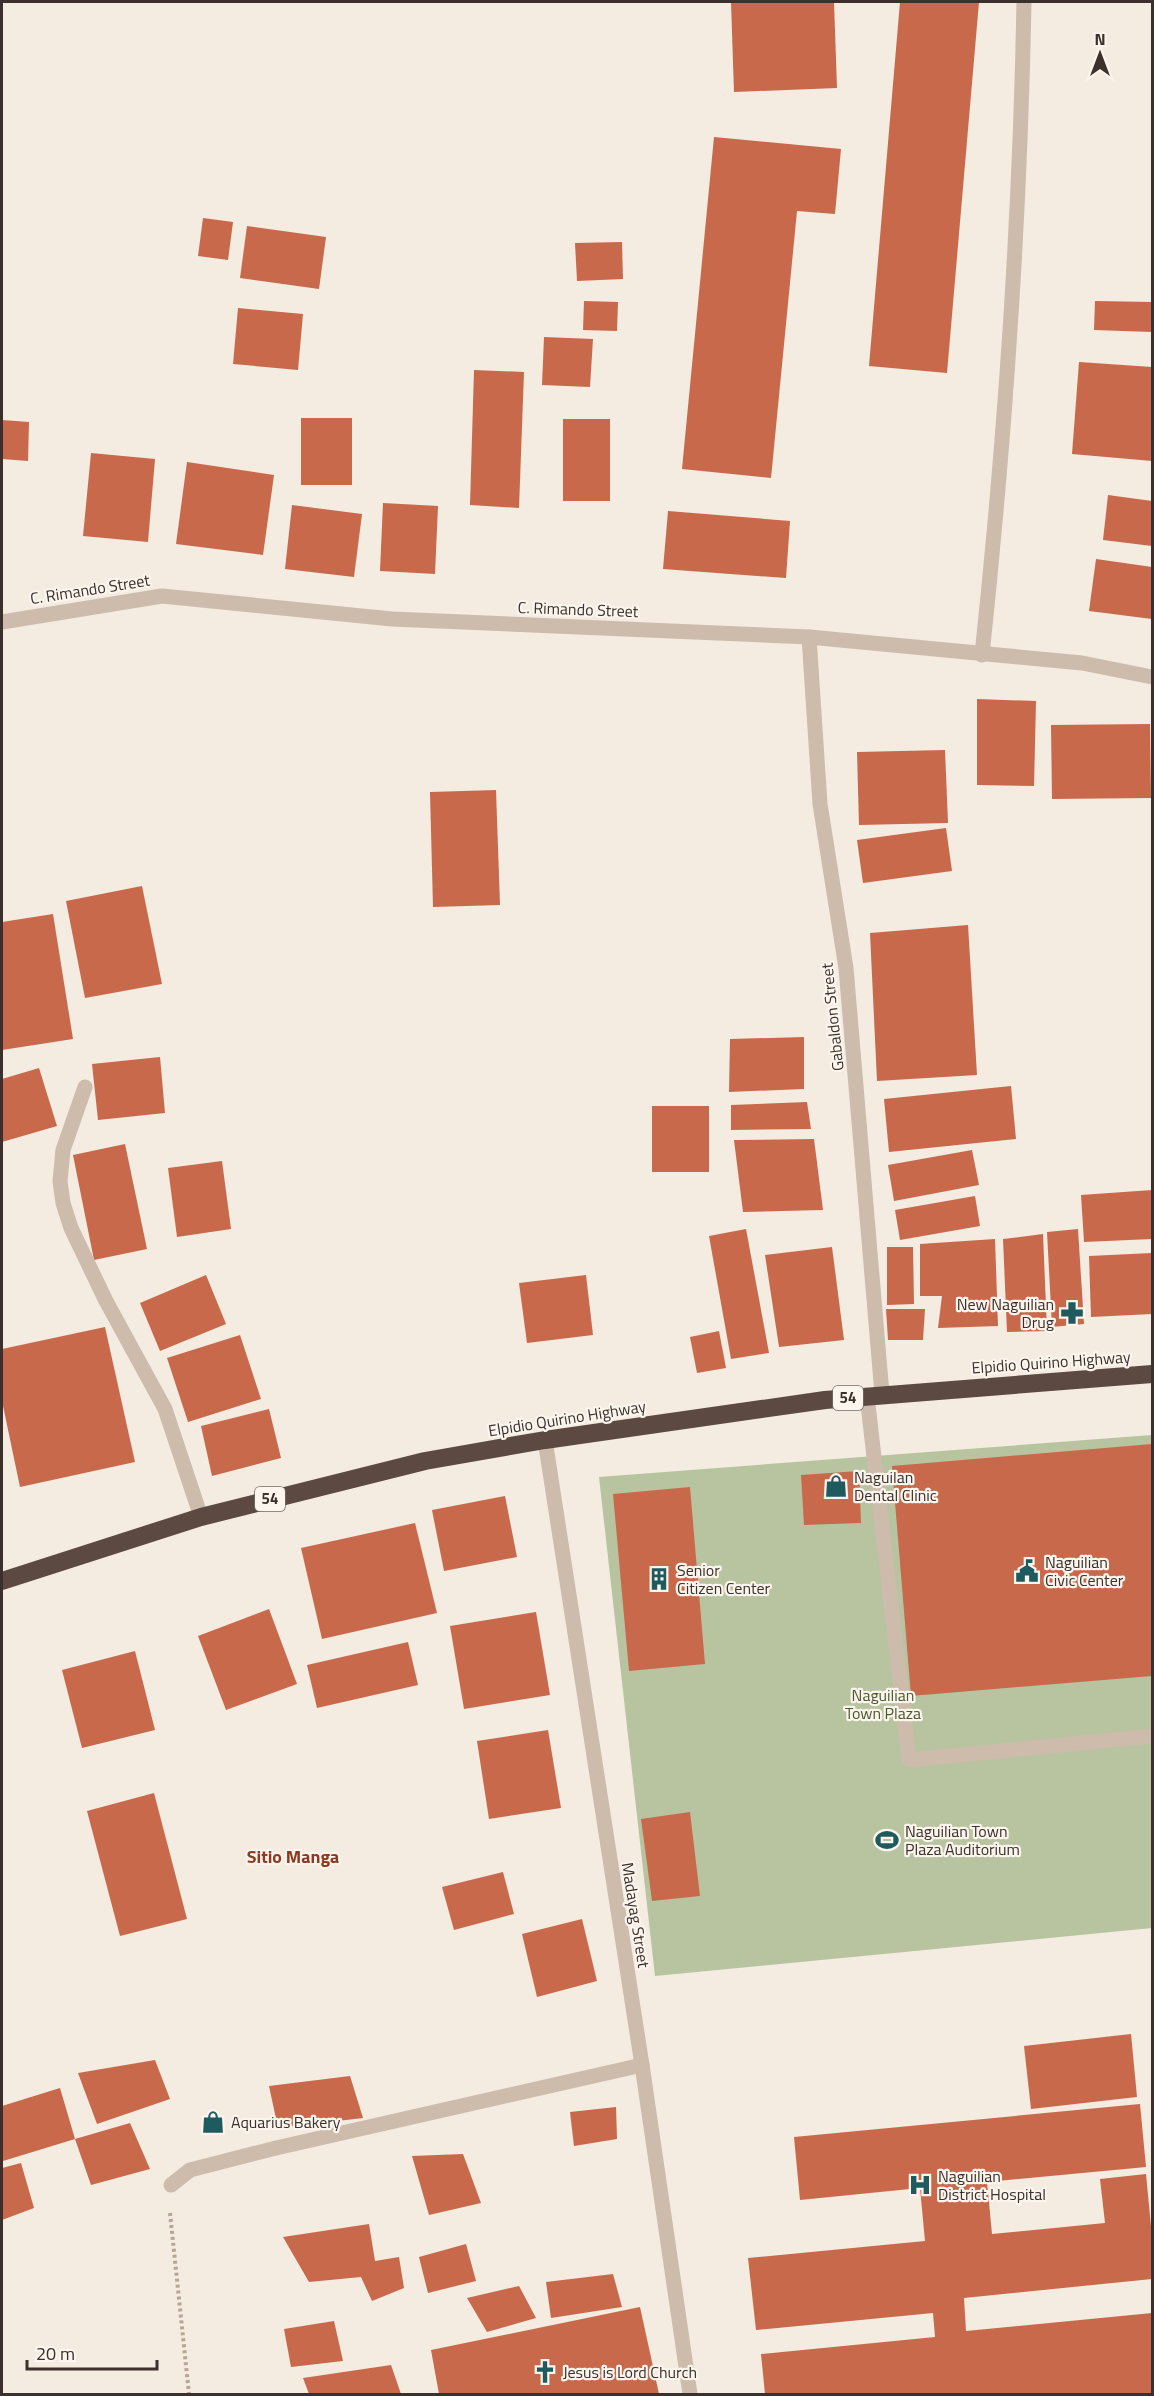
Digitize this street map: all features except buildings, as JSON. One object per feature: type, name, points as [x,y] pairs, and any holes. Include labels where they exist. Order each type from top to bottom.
[{"type":"highway","name":"Elpidio Quirino Highway","points":[[2,1581],[201,1517],[425,1461],[545,1440],[875,1395],[1152,1374]]},
{"type":"street","points":[[982,655],[999,494],[1018,203],[1024,2]]},
{"type":"street","name":"C. Rimando Street","points":[[2,622],[162,596],[392,619],[809,637],[1082,663],[1152,677]]},
{"type":"street","name":"Gabaldon Street","points":[[809,637],[820,804],[846,968],[875,1395],[909,1760],[1152,1736]]},
{"type":"street","points":[[85,1088],[63,1150],[60,1181],[63,1203],[71,1228],[106,1301],[165,1409],[201,1517]]},
{"type":"street","name":"Madayag Street","points":[[545,1440],[642,2065],[690,2394]]},
{"type":"street","points":[[171,2185],[190,2170],[642,2065]]},
{"type":"path","points":[[171,2185],[170,2216],[189,2394]]},
{"type":"green space","name":"Naguilian Town Plaza","points":[[1152,1435],[1152,1928],[655,1976],[599,1477]]},
{"type":"place","name":"New Naguilian Drug","points":[[1072,1313]]},
{"type":"place","name":"Naguilan Dental Clinic","points":[[836,1486]]},
{"type":"place","name":"Naguilian Civic Center","points":[[1027,1571]]},
{"type":"place","name":"Senior Citizen Center","points":[[659,1579]]},
{"type":"place","name":"Naguilian Town Plaza Auditorium","points":[[887,1840]]},
{"type":"place","name":"Aquarius Bakery","points":[[213,2122]]},
{"type":"place","name":"Naguilian District Hospital","points":[[920,2185]]},
{"type":"place","name":"Jesus is Lord Church","points":[[545,2372]]},
{"type":"district","name":"Sitio Manga","points":[[293,1857]]}]
